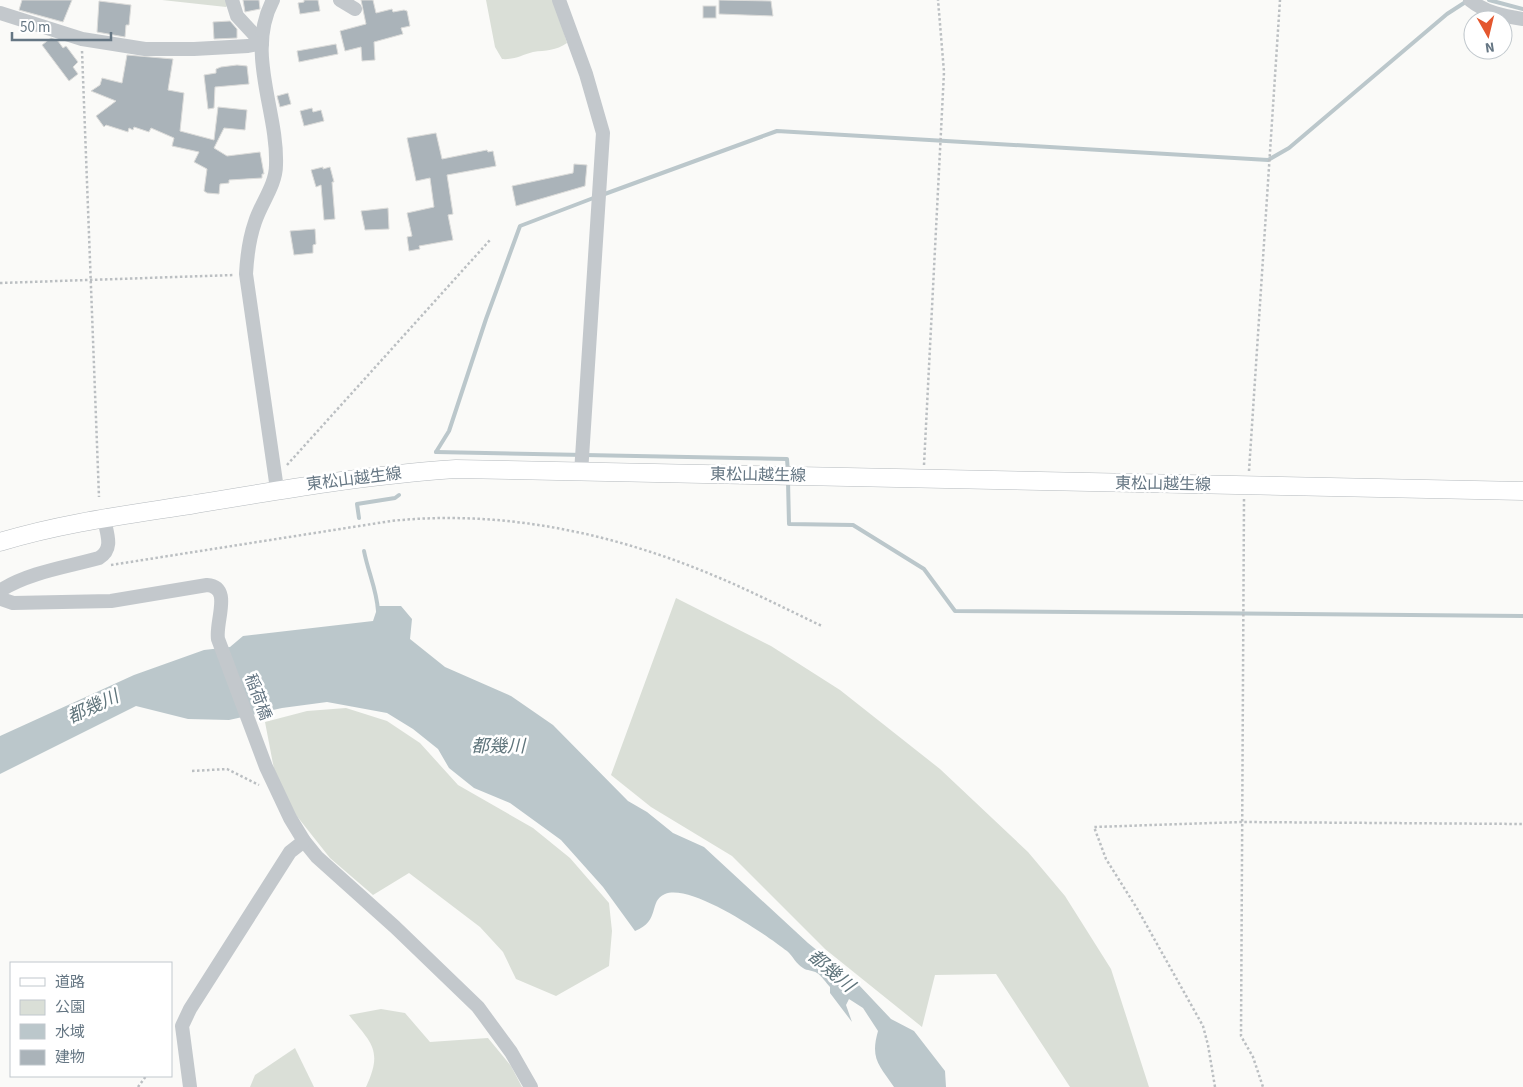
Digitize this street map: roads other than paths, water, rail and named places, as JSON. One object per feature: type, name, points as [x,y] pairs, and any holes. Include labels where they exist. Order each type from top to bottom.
[{"type":"main road","name":"東松山越生線","points":[[0,542],[52,528],[104,519],[276,481],[456,469],[1523,491]]},
{"type":"street","points":[[232,0],[237,16],[262,43]]},
{"type":"street","points":[[274,0],[263,26],[262,43],[266,98],[275,142],[276,168],[249,241],[246,274],[276,481]]},
{"type":"street","points":[[340,0],[355,9]]},
{"type":"street","points":[[559,0],[586,74],[603,133],[581,473]]},
{"type":"street","points":[[1470,0],[1479,7],[1498,15],[1523,19]]},
{"type":"street","points":[[0,13],[82,39],[145,49],[194,49],[248,46],[262,43]]},
{"type":"street","name":"稲荷橋","points":[[104,519],[109,546],[105,554],[99,558],[30,577],[7,587],[0,593],[1,599],[13,603],[111,601],[213,586],[220,590],[218,639],[266,767],[278,794],[304,841],[317,857],[395,927],[478,1007],[511,1052],[532,1087]]},
{"type":"street","points":[[190,1087],[182,1026],[190,1009],[290,852],[304,841]]},
{"type":"water","name":"都幾川","points":[[378,606],[401,606],[412,619],[410,639],[445,667],[511,696],[553,725],[628,801],[647,812],[673,833],[704,847],[808,943],[857,983],[891,1019],[914,1031],[945,1071],[946,1087],[894,1087],[877,1061],[875,1048],[878,1031],[863,1008],[849,999],[846,1005],[852,1022],[830,993],[830,987],[819,974],[803,968],[777,943],[728,912],[692,896],[677,893],[665,894],[657,901],[648,922],[635,931],[603,887],[561,840],[510,803],[474,788],[449,768],[438,749],[413,729],[387,713],[327,702],[282,708],[229,720],[188,719],[136,706],[0,774],[0,736],[134,675],[204,650],[230,647],[243,636],[373,621]]},
{"type":"waterway","points":[[1489,0],[1523,9]]},
{"type":"waterway","points":[[602,195],[777,131],[1268,160],[1289,148],[1447,14],[1467,1]]},
{"type":"waterway","points":[[436,452],[449,431],[486,319],[520,226],[596,197]]},
{"type":"waterway","points":[[436,452],[787,459],[788,472]]},
{"type":"waterway","points":[[788,481],[789,524],[853,525],[924,569],[955,611],[1523,616]]},
{"type":"waterway","points":[[359,518],[357,504],[395,498],[399,495]]},
{"type":"waterway","points":[[364,551],[378,611]]}]
